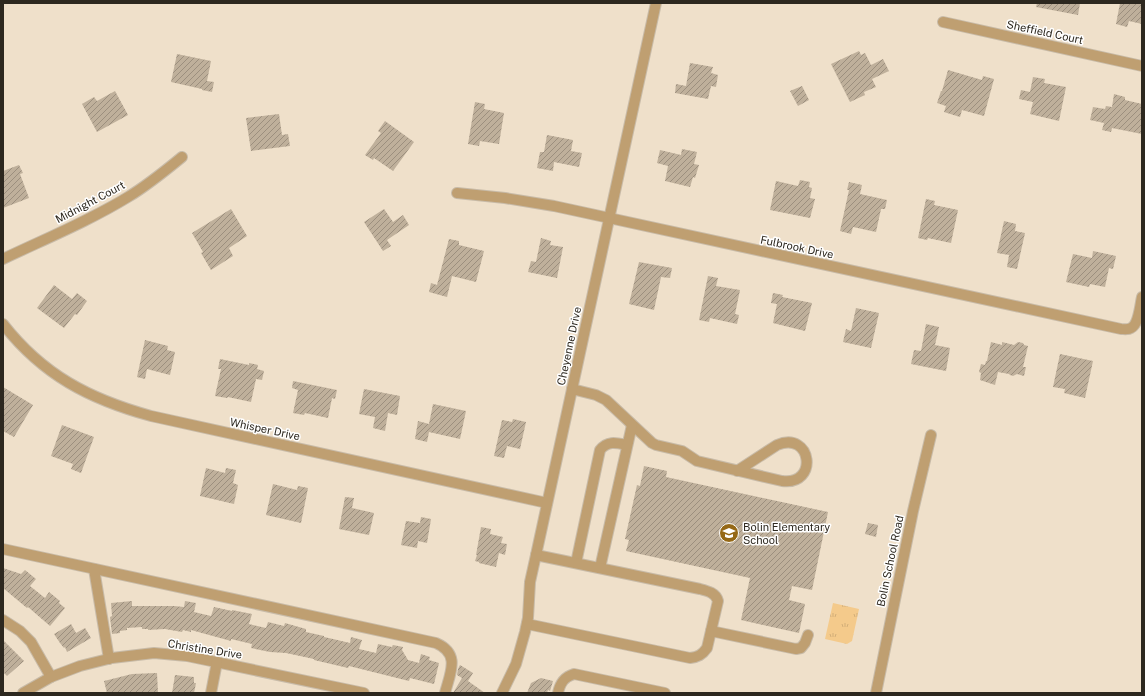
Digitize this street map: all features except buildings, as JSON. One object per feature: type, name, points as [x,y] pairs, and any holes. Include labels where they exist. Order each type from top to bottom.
[{"type":"street","name":"Cheyenne Drive","points":[[502,693],[516,664],[527,624],[530,582],[656,3]]},
{"type":"street","name":"Sheffield Court","points":[[943,22],[1142,66]]},
{"type":"street","name":"Midnight Court","points":[[3,259],[130,196],[158,177],[182,157]]},
{"type":"street","name":"Fulbrook Drive","points":[[457,193],[530,202],[610,218],[1126,330],[1135,325],[1137,321],[1142,297]]},
{"type":"street","name":"Whisper Drive","points":[[3,324],[27,351],[55,374],[90,395],[111,404],[151,416],[547,503]]},
{"type":"street","points":[[572,390],[596,395],[606,400],[652,443],[682,451],[697,462],[737,471],[789,481],[801,477],[805,472],[808,459],[802,447],[790,442],[783,442],[737,471]]},
{"type":"street","points":[[600,568],[632,425]]},
{"type":"street","name":"Bolin School Road","points":[[876,693],[911,519],[931,435]]},
{"type":"street","points":[[576,563],[600,450],[603,446],[612,442],[627,446]]},
{"type":"street","points":[[3,549],[436,644],[448,650],[451,656],[452,664],[445,693]]},
{"type":"street","points":[[527,624],[690,658],[697,658],[707,648],[718,601],[710,592],[700,589],[536,555]]},
{"type":"street","points":[[94,569],[109,659]]},
{"type":"street","points":[[3,620],[20,631],[31,642],[51,677]]},
{"type":"street","points":[[711,631],[796,649],[801,648],[808,635]]},
{"type":"street","name":"Christine Drive","points":[[23,693],[51,677],[80,666],[109,659],[154,653],[187,656],[364,693]]},
{"type":"street","points":[[211,693],[217,662]]},
{"type":"street","points":[[558,693],[560,685],[564,679],[574,674],[665,693]]},
{"type":"green space","points":[[833,603],[859,609],[852,641],[847,644],[825,639]]},
{"type":"place","name":"Bolin Elementary School","points":[[729,533]]}]
